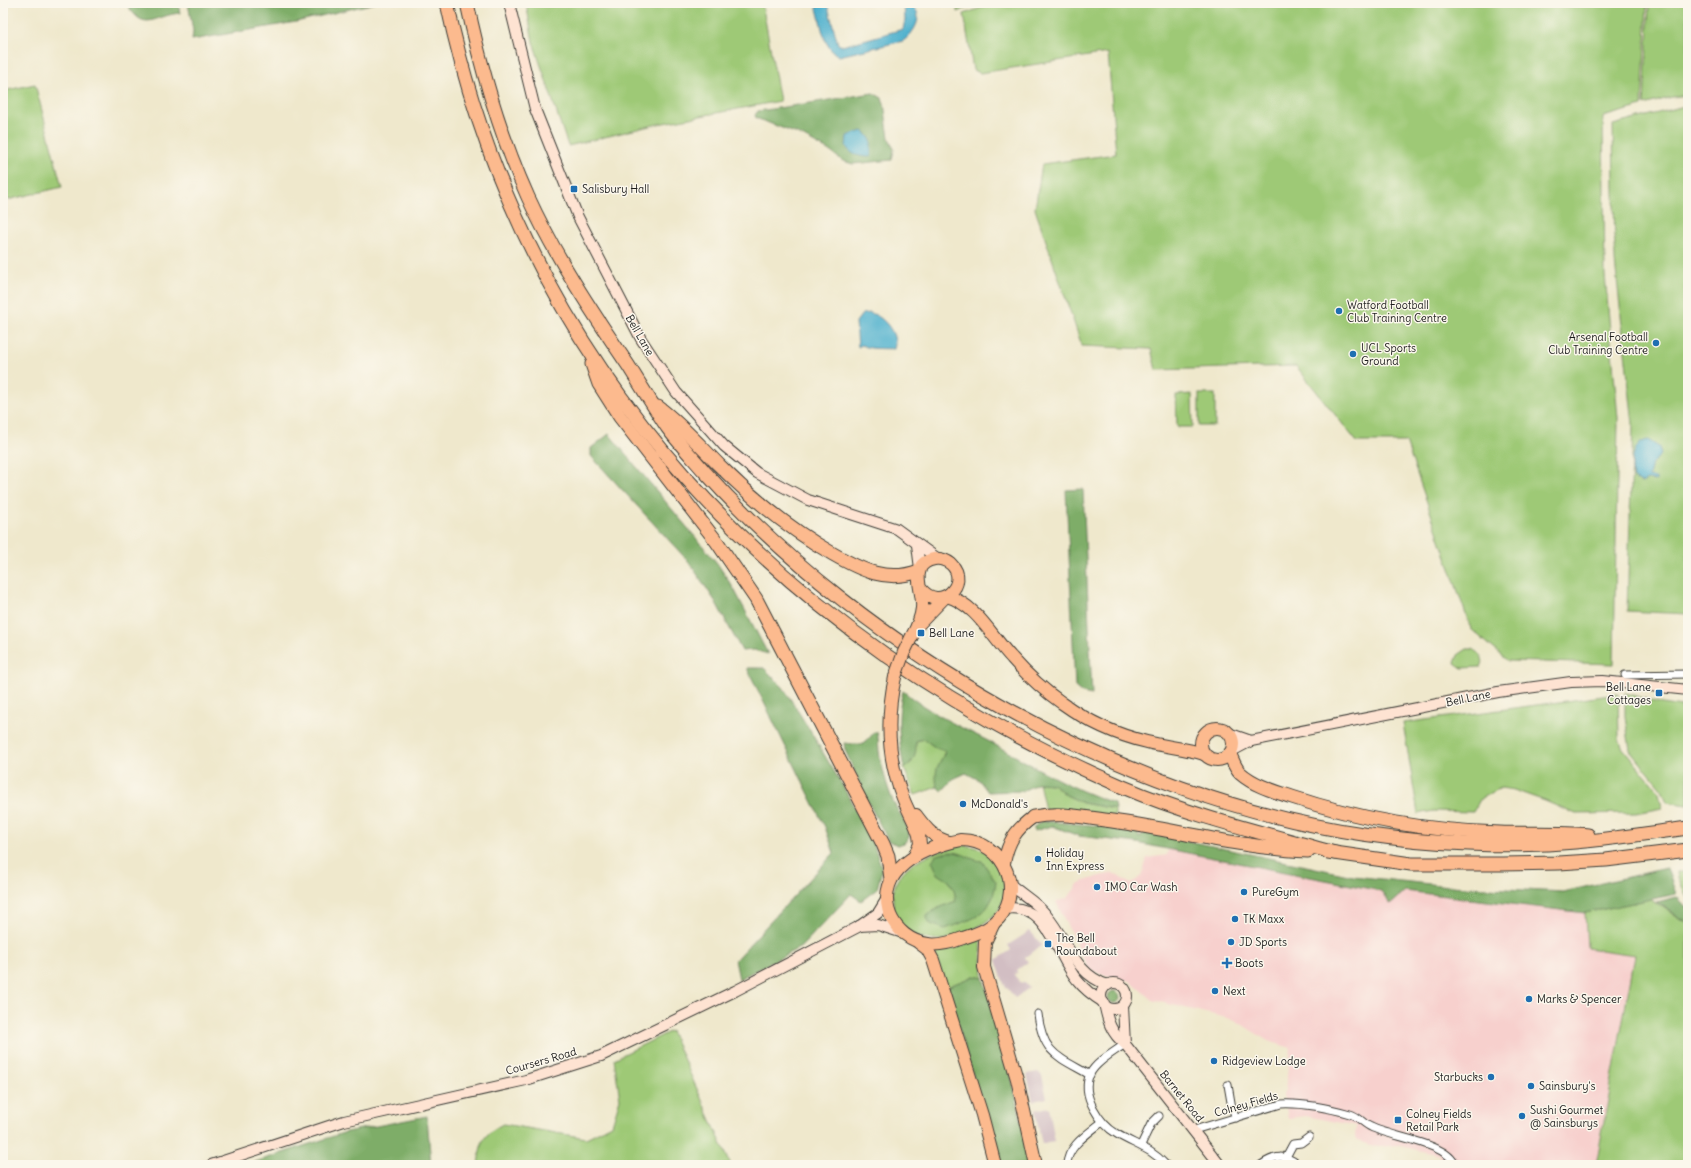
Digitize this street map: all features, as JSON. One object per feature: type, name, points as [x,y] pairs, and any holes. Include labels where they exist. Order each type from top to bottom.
[{"type":"highway","points":[[447,3],[462,69],[482,132],[505,192],[531,250],[584,344],[610,382],[648,434],[678,471],[716,512],[792,583],[872,646],[919,678],[983,716],[1068,761],[1125,788],[1224,822],[1335,853]]},
{"type":"highway","points":[[467,3],[489,89],[504,136],[529,198],[558,252],[602,327],[654,404],[668,428],[704,470],[740,508],[828,588],[874,623],[943,671],[1033,723],[1075,744],[1184,789],[1286,819],[1362,834],[1419,841],[1516,844],[1570,842],[1688,828]]},
{"type":"highway","points":[[584,344],[599,384],[620,416],[717,542],[756,599],[883,844],[888,856],[891,879]]},
{"type":"highway","points":[[654,404],[678,422],[750,495],[794,529],[824,549],[853,566],[877,575],[893,577],[910,574],[919,570]]},
{"type":"highway","points":[[1231,753],[1239,772],[1259,785],[1304,801],[1352,814],[1422,827],[1499,833],[1569,833],[1612,838]]},
{"type":"highway","points":[[1033,817],[1056,814],[1140,825],[1276,850],[1335,853],[1411,864],[1559,863],[1606,860],[1688,850]]},
{"type":"main road","points":[[918,625],[923,603],[918,578],[919,570],[925,563],[937,558],[949,562],[954,567],[957,579],[968,605],[1011,657],[1038,684],[1062,703],[1113,731],[1146,742],[1186,748],[1204,754]]},
{"type":"main road","points":[[914,857],[920,844],[919,835],[903,798],[895,774],[889,743],[890,698],[895,677],[904,652],[918,625],[946,596],[953,591],[957,579]]},
{"type":"main road","points":[[921,589],[931,597],[946,596],[968,605]]},
{"type":"main road","points":[[1186,748],[1202,739],[1211,729],[1220,728],[1228,733],[1233,741],[1231,753],[1226,758],[1217,761],[1207,758],[1201,750],[1202,739]]},
{"type":"main road","points":[[903,798],[931,834],[940,840],[949,842]]},
{"type":"main road","points":[[1004,863],[1007,848],[1012,836],[1020,827],[1033,817]]},
{"type":"main road","points":[[995,1165],[982,1115],[933,960],[927,950],[919,943],[900,932],[893,921],[886,900],[891,879],[898,870],[914,857],[949,842],[970,840],[985,845],[996,853],[1004,863],[1010,884],[1005,909],[993,924],[984,951],[984,967],[1015,1072],[1036,1165]]},
{"type":"main road","points":[[919,943],[933,945],[951,942],[974,935],[993,924]]},
{"type":"street","name":"Bell Lane","points":[[509,3],[535,109],[578,217],[641,339],[676,392],[724,446],[757,472],[808,500],[897,530],[937,558]]},
{"type":"street","points":[[918,545],[919,570]]},
{"type":"street","points":[[1625,675],[1688,674]]},
{"type":"street","name":"Bell Lane","points":[[1231,753],[1251,741],[1498,692],[1571,682],[1608,682],[1688,690]]},
{"type":"street","points":[[1228,733],[1251,741]]},
{"type":"street","points":[[1010,884],[1034,902],[1047,916],[1081,969],[1093,979],[1108,985],[1118,984],[1124,988],[1127,996],[1123,1006],[1125,1044],[1094,1068],[1090,1075],[1088,1085],[1091,1103],[1102,1122],[1118,1135],[1141,1145],[1166,1165]]},
{"type":"street","name":"Coursers Road","points":[[211,1165],[344,1122],[526,1080],[601,1056],[735,991],[858,927],[878,913],[886,900]]},
{"type":"street","points":[[1005,909],[1022,908],[1033,913],[1055,942],[1077,980],[1092,995],[1111,1008],[1119,1008],[1123,1006]]},
{"type":"street","name":"Coursers Road","points":[[858,927],[878,925],[900,932]]},
{"type":"street","points":[[1103,1003],[1102,994],[1108,985]]},
{"type":"street","name":"Barnet Road","points":[[1103,1003],[1114,1033],[1125,1044],[1220,1165]]},
{"type":"street","points":[[1038,1014],[1043,1040],[1048,1048],[1060,1058],[1090,1075]]},
{"type":"street","points":[[1228,1085],[1232,1108],[1236,1118]]},
{"type":"street","name":"Colney Fields","points":[[1194,1130],[1281,1104],[1295,1103],[1352,1115],[1369,1126],[1438,1148],[1455,1165]]},
{"type":"street","points":[[1141,1145],[1151,1124],[1158,1116]]},
{"type":"street","points":[[1067,1165],[1067,1158],[1074,1147],[1102,1122]]},
{"type":"street","points":[[1286,1157],[1293,1144],[1301,1143],[1309,1138]]},
{"type":"street","points":[[1261,1165],[1276,1157],[1286,1157],[1299,1165]]},
{"type":"shaded area","points":[[1169,849],[1382,891],[1390,903],[1405,891],[1585,913],[1587,948],[1635,954],[1596,1165],[1442,1165],[1439,1155],[1396,1145],[1378,1147],[1357,1141],[1355,1138],[1356,1126],[1306,1116],[1288,1118],[1284,1097],[1291,1048],[1268,1041],[1235,1020],[1152,1000],[1130,981],[1102,975],[1088,968],[1056,902],[1068,898],[1079,883],[1113,873],[1131,884],[1142,876],[1147,858],[1167,855]]},
{"type":"shaded area","points":[[1030,931],[1042,945],[1025,958],[1028,962],[1017,970],[1018,972],[1014,975],[1020,982],[1025,983],[1029,988],[1015,998],[1004,984],[996,960],[1011,950],[1008,945]]},
{"type":"shaded area","points":[[1038,1072],[1042,1076],[1047,1098],[1033,1101],[1027,1074]]},
{"type":"shaded area","points":[[1049,1107],[1055,1142],[1042,1144],[1035,1110]]},
{"type":"green space","points":[[126,3],[178,3],[180,13],[150,21],[144,21],[133,12]]},
{"type":"green space","points":[[188,3],[375,3],[296,22],[192,40],[193,31]]},
{"type":"green space","points":[[526,3],[762,3],[780,101],[658,124],[568,146],[533,42]]},
{"type":"green space","points":[[957,3],[981,3],[957,12]]},
{"type":"green space","name":"Watford Football Club Training Centre","points":[[994,3],[1647,3],[1642,106],[1603,117],[1605,275],[1618,418],[1614,664],[1508,661],[1471,629],[1406,442],[1357,442],[1296,366],[1156,370],[1151,349],[1082,346],[1035,209],[1042,164],[1116,154],[1108,53],[980,73],[973,70],[964,14]]},
{"type":"green space","points":[[1649,3],[1688,3],[1688,95],[1672,97],[1644,105]]},
{"type":"green space","points":[[35,84],[62,187],[3,201],[3,91]]},
{"type":"green space","points":[[873,93],[882,98],[884,103],[889,138],[894,149],[892,160],[853,164],[843,161],[828,150],[800,135],[756,118],[755,115],[758,111]]},
{"type":"green space","name":"Arsenal Football Club Training Centre","points":[[1688,105],[1688,614],[1627,611],[1633,424],[1615,261],[1613,125]]},
{"type":"green space","points":[[1192,394],[1193,427],[1177,427],[1176,395]]},
{"type":"green space","points":[[1199,394],[1215,394],[1215,426],[1199,426]]},
{"type":"green space","points":[[609,434],[717,563],[734,589],[768,654],[754,650],[742,651],[715,601],[689,562],[591,456],[591,448]]},
{"type":"green space","points":[[1083,489],[1092,695],[1082,693],[1075,687],[1066,490]]},
{"type":"green space","points":[[1467,649],[1472,649],[1481,656],[1483,661],[1481,667],[1462,668],[1455,663],[1458,655]]},
{"type":"green space","points":[[747,668],[764,668],[783,687],[844,788],[875,848],[882,869],[877,889],[861,901],[851,894],[801,947],[739,979],[735,960],[834,853],[825,827]]},
{"type":"green space","points":[[903,691],[934,713],[990,742],[1050,776],[1082,791],[1114,803],[1115,809],[1083,803],[1066,795],[1053,784],[1039,783],[1022,791],[988,792],[979,780],[966,773],[953,779],[942,791],[937,787],[936,774],[937,768],[945,751],[936,748],[924,739],[916,741],[916,750],[913,759],[904,768],[899,730]]},
{"type":"green space","points":[[1625,693],[1663,704],[1688,708],[1688,805],[1667,802],[1662,789],[1630,750],[1625,716]]},
{"type":"green space","points":[[1618,694],[1619,738],[1622,747],[1659,792],[1662,808],[1636,813],[1576,814],[1514,790],[1501,788],[1481,798],[1473,812],[1433,811],[1418,814],[1403,723]]},
{"type":"green space","points":[[874,732],[877,732],[879,754],[888,789],[909,833],[909,838],[904,843],[897,845],[888,840],[868,802],[845,750],[844,743],[861,744]]},
{"type":"green space","points":[[924,739],[936,748],[945,751],[938,767],[937,787],[915,795],[904,768],[912,762],[916,741]]},
{"type":"green space","points":[[1039,783],[1053,784],[1066,795],[1083,803],[1115,809],[1115,816],[1045,810]]},
{"type":"green space","points":[[1041,821],[1138,829],[1139,838],[1146,832],[1353,876],[1449,886],[1563,892],[1667,868],[1676,894],[1585,913],[1405,891],[1390,904],[1381,891],[1137,843],[1079,836],[1052,826],[1034,831],[1034,827]]},
{"type":"green space","points":[[962,845],[976,847],[983,850],[989,855],[999,869],[1004,885],[1004,893],[1003,901],[999,909],[981,925],[957,936],[937,940],[915,936],[909,932],[898,918],[894,910],[893,898],[895,886],[900,876],[907,868],[917,861],[939,851]]},
{"type":"green space","points":[[948,852],[962,854],[982,861],[996,882],[994,894],[990,903],[980,914],[973,919],[945,929],[928,923],[927,916],[936,909],[956,901],[954,890],[949,881],[938,874],[932,861],[936,855]]},
{"type":"green space","points":[[1688,871],[1688,899],[1678,878],[1677,872]]},
{"type":"green space","points":[[1677,897],[1688,909],[1688,923],[1657,902]]},
{"type":"green space","points":[[1650,899],[1688,923],[1688,1165],[1596,1165],[1635,955],[1587,948],[1585,913]]},
{"type":"green space","points":[[981,938],[983,978],[974,976],[947,987],[934,952],[956,948]]},
{"type":"green space","points":[[974,976],[983,978],[1007,1057],[1031,1165],[999,1165],[947,987]]},
{"type":"green space","points":[[1114,991],[1118,993],[1120,997],[1118,1001],[1114,1003],[1110,1001],[1108,997],[1110,993]]},
{"type":"green space","points":[[671,1031],[731,1165],[478,1165],[483,1140],[490,1132],[503,1124],[586,1138],[612,1125],[620,1099],[614,1059]]},
{"type":"green space","points":[[427,1116],[431,1165],[246,1165],[346,1132]]},
{"type":"water","points":[[815,3],[827,3],[838,44],[842,46],[903,29],[905,20],[904,3],[912,3],[917,12],[918,20],[912,32],[903,41],[839,56],[833,52],[825,40]]},
{"type":"water","points":[[862,131],[865,132],[871,140],[871,157],[856,155],[850,152],[846,146],[847,136]]},
{"type":"water","points":[[870,313],[880,318],[889,327],[894,338],[894,349],[865,347],[862,345],[858,347],[856,322],[862,314]]},
{"type":"water","points":[[1648,440],[1659,447],[1661,455],[1652,463],[1649,477],[1656,478],[1656,481],[1647,480],[1642,483],[1633,479],[1632,461],[1638,445]]},
{"type":"place","name":"Salisbury Hall","points":[[574,189]]},
{"type":"place","name":"Watford Football Club Training Centre","points":[[1339,311]]},
{"type":"place","name":"Arsenal Football Club Training Centre","points":[[1656,343]]},
{"type":"place","name":"UCL Sports Ground","points":[[1353,354]]},
{"type":"place","name":"Bell Lane","points":[[921,633]]},
{"type":"place","name":"Bell Lane Cottages","points":[[1659,693]]},
{"type":"place","name":"McDonald's","points":[[963,804]]},
{"type":"place","name":"Holiday Inn Express","points":[[1038,859]]},
{"type":"place","name":"IMO Car Wash","points":[[1097,887]]},
{"type":"place","name":"PureGym","points":[[1244,892]]},
{"type":"place","name":"TK Maxx","points":[[1235,919]]},
{"type":"place","name":"JD Sports","points":[[1231,942]]},
{"type":"place","name":"The Bell Roundabout","points":[[1048,944]]},
{"type":"place","name":"Boots","points":[[1227,963]]},
{"type":"place","name":"Next","points":[[1215,991]]},
{"type":"place","name":"Marks & Spencer","points":[[1529,999]]},
{"type":"place","name":"Ridgeview Lodge","points":[[1214,1061]]},
{"type":"place","name":"Starbucks","points":[[1491,1077]]},
{"type":"place","name":"Sainsbury's","points":[[1531,1086]]},
{"type":"place","name":"Sushi Gourmet @ Sainsburys","points":[[1522,1116]]},
{"type":"place","name":"Colney Fields Retail Park","points":[[1398,1120]]}]
